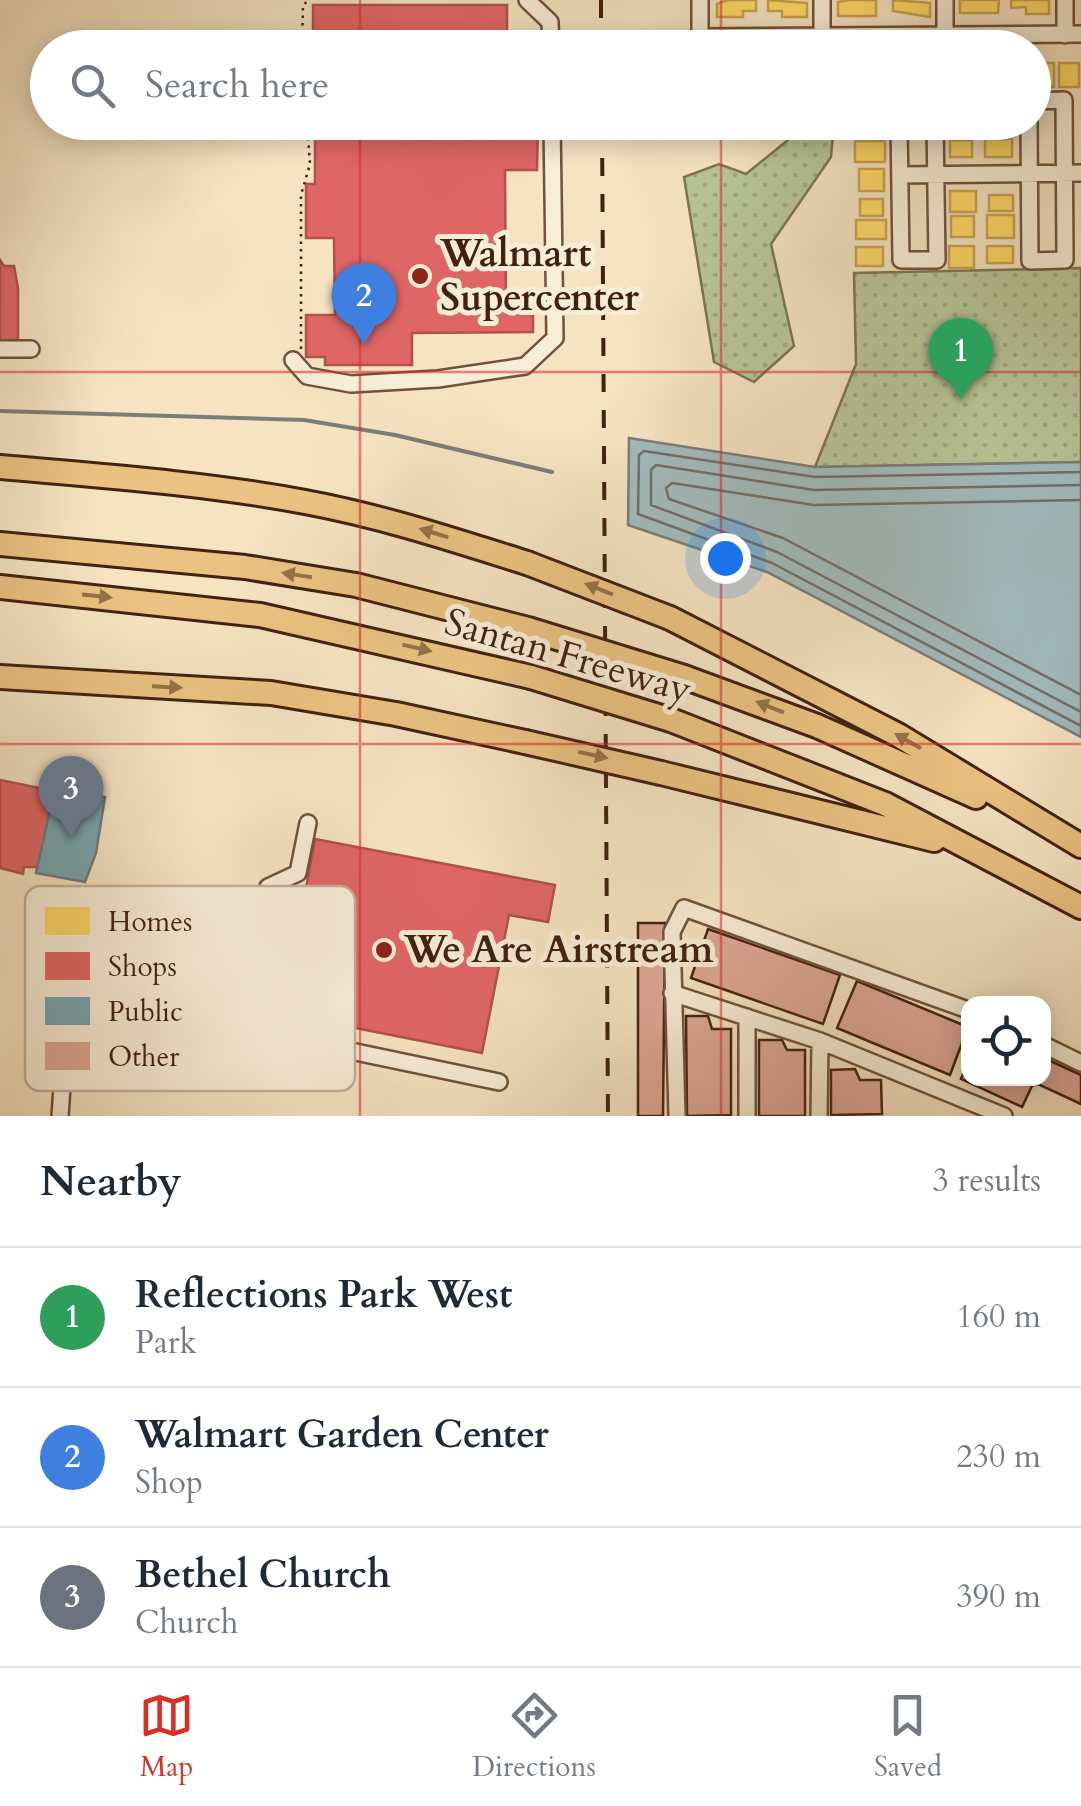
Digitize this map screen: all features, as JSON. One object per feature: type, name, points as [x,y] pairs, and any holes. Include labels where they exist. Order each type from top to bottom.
[{"type":"highway","points":[[0,467],[208,486],[306,502],[424,530],[527,563],[670,618],[882,726],[1081,848]]},
{"type":"highway","name":"Santan Freeway","points":[[0,544],[245,567],[356,585],[528,629],[684,677],[902,761],[1081,848]]},
{"type":"highway","name":"Santan Freeway","points":[[0,587],[260,615],[531,677],[670,720],[886,804],[1081,907]]},
{"type":"highway","points":[[0,677],[270,693],[396,714],[937,840],[1004,863]]},
{"type":"street","points":[[527,0],[550,22],[550,30]]},
{"type":"street","points":[[700,0],[700,30]]},
{"type":"street","points":[[822,0],[822,30]]},
{"type":"street","points":[[944,0],[945,30]]},
{"type":"street","points":[[1065,0],[1073,34]]},
{"type":"street","points":[[1029,140],[1030,261],[1065,260],[1073,173],[1064,100],[1051,100]]},
{"type":"street","points":[[293,360],[307,376],[352,384],[438,379],[525,366],[555,338],[552,140]]},
{"type":"street","points":[[900,140],[902,260],[937,260],[935,140]]},
{"type":"street","points":[[900,176],[1073,173]]},
{"type":"street","points":[[0,348],[31,349]]},
{"type":"street","points":[[270,886],[298,872],[308,823]]},
{"type":"street","points":[[677,1116],[672,932],[684,908],[961,1007]]},
{"type":"street","points":[[672,993],[820,1041],[1004,1116]]},
{"type":"street","points":[[746,1017],[747,1116]]},
{"type":"street","points":[[819,1116],[820,1041]]},
{"type":"street","points":[[1051,1048],[1081,1063]]},
{"type":"street","points":[[355,1052],[500,1082]]},
{"type":"street","points":[[60,1116],[62,1091]]},
{"type":"path","points":[[302,30],[303,5],[309,0]]},
{"type":"path","points":[[293,360],[301,359],[301,195],[310,164],[308,140]]},
{"type":"green space","points":[[788,140],[832,140],[831,157],[771,244],[794,346],[754,382],[714,362],[684,177],[719,164],[746,174]]},
{"type":"green space","points":[[1081,268],[1081,462],[815,467],[856,364],[854,273]]},
{"type":"water","points":[[629,438],[815,467],[1081,462],[1081,737],[767,572],[628,525]]},
{"type":"building: Homes","points":[[756,0],[756,11],[743,11],[743,17],[717,17],[717,4]]},
{"type":"building: Homes","points":[[768,0],[807,3],[807,17],[782,17],[782,11],[768,11]]},
{"type":"building: Homes","points":[[876,0],[876,16],[838,16],[838,2]]},
{"type":"building: Homes","points":[[893,0],[930,3],[930,17],[893,11]]},
{"type":"building: Homes","points":[[960,0],[999,0],[998,13],[960,13]]},
{"type":"building: Homes","points":[[1011,0],[1049,0],[1049,14],[1026,14],[1026,7],[1011,8]]},
{"type":"building: Homes","points":[[1051,63],[1054,63],[1051,87]]},
{"type":"building: Homes","points":[[1059,63],[1079,63],[1079,87],[1059,87]]},
{"type":"building: Homes","points":[[950,140],[972,140],[972,157],[950,157]]},
{"type":"building: Homes","points":[[985,140],[1012,140],[1012,157],[985,157]]},
{"type":"building: Homes","points":[[855,141],[885,141],[885,162],[855,162]]},
{"type":"building: Homes","points":[[859,169],[884,169],[884,191],[859,191]]},
{"type":"building: Homes","points":[[950,191],[976,191],[976,212],[950,212]]},
{"type":"building: Homes","points":[[989,195],[1013,195],[1013,211],[989,211]]},
{"type":"building: Homes","points":[[860,199],[883,199],[883,216],[860,216]]},
{"type":"building: Homes","points":[[987,215],[1014,215],[1014,238],[987,238]]},
{"type":"building: Homes","points":[[951,216],[974,216],[974,237],[951,237]]},
{"type":"building: Homes","points":[[856,220],[886,220],[886,239],[856,239]]},
{"type":"building: Homes","points":[[949,246],[974,246],[974,268],[949,268]]},
{"type":"building: Homes","points":[[987,246],[1013,246],[1013,263],[987,263]]},
{"type":"building: Homes","points":[[856,247],[883,247],[883,266],[856,266]]},
{"type":"building: Shops","points":[[313,5],[507,5],[507,30],[313,30]]},
{"type":"building: Shops","name":"Walmart Supercenter","points":[[315,140],[538,140],[537,170],[505,170],[506,314],[533,314],[533,332],[412,333],[412,365],[325,365],[325,357],[306,357],[306,315],[335,315],[334,238],[306,238],[306,184],[315,184]]},
{"type":"building: Shops","points":[[0,260],[4,266],[14,266],[18,339],[0,343]]},
{"type":"building: Shops","points":[[0,780],[54,791],[38,867],[24,867],[23,874],[0,868]]},
{"type":"building: Shops","points":[[315,839],[555,885],[548,922],[509,915],[482,1053],[355,1028],[355,886],[306,886]]},
{"type":"building: Public","points":[[55,788],[105,797],[96,853],[85,882],[36,873]]},
{"type":"building: Other","points":[[638,923],[665,923],[663,1116],[638,1116]]},
{"type":"building: Other","points":[[708,929],[840,975],[823,1024],[691,978]]},
{"type":"building: Other","points":[[857,981],[961,1024],[961,1046],[950,1075],[837,1028]]},
{"type":"building: Other","points":[[686,1016],[708,1016],[712,1029],[731,1029],[731,1115],[687,1116]]},
{"type":"building: Other","points":[[759,1040],[782,1040],[787,1050],[805,1050],[805,1116],[759,1116]]},
{"type":"building: Other","points":[[1051,1061],[1081,1075],[1081,1104],[1042,1086],[1051,1086]]},
{"type":"building: Other","points":[[855,1069],[860,1080],[881,1080],[882,1114],[831,1115],[831,1070]]},
{"type":"building: Other","points":[[976,1086],[1032,1086],[1022,1107]]},
{"type":"waterway","points":[[0,411],[304,420],[395,435],[552,472]]},
{"type":"railway","points":[[601,0],[601,30]]},
{"type":"railway","points":[[602,140],[608,1116]]},
{"type":"place","name":"Walmart Supercenter","points":[[420,276]]},
{"type":"place","name":"Walmart Garden Center","points":[[364,345]]},
{"type":"place","name":"Reflections Park West","points":[[961,400]]},
{"type":"place","name":"Bethel Church","points":[[71,838]]},
{"type":"place","name":"We Are Airstream","points":[[384,950]]}]
